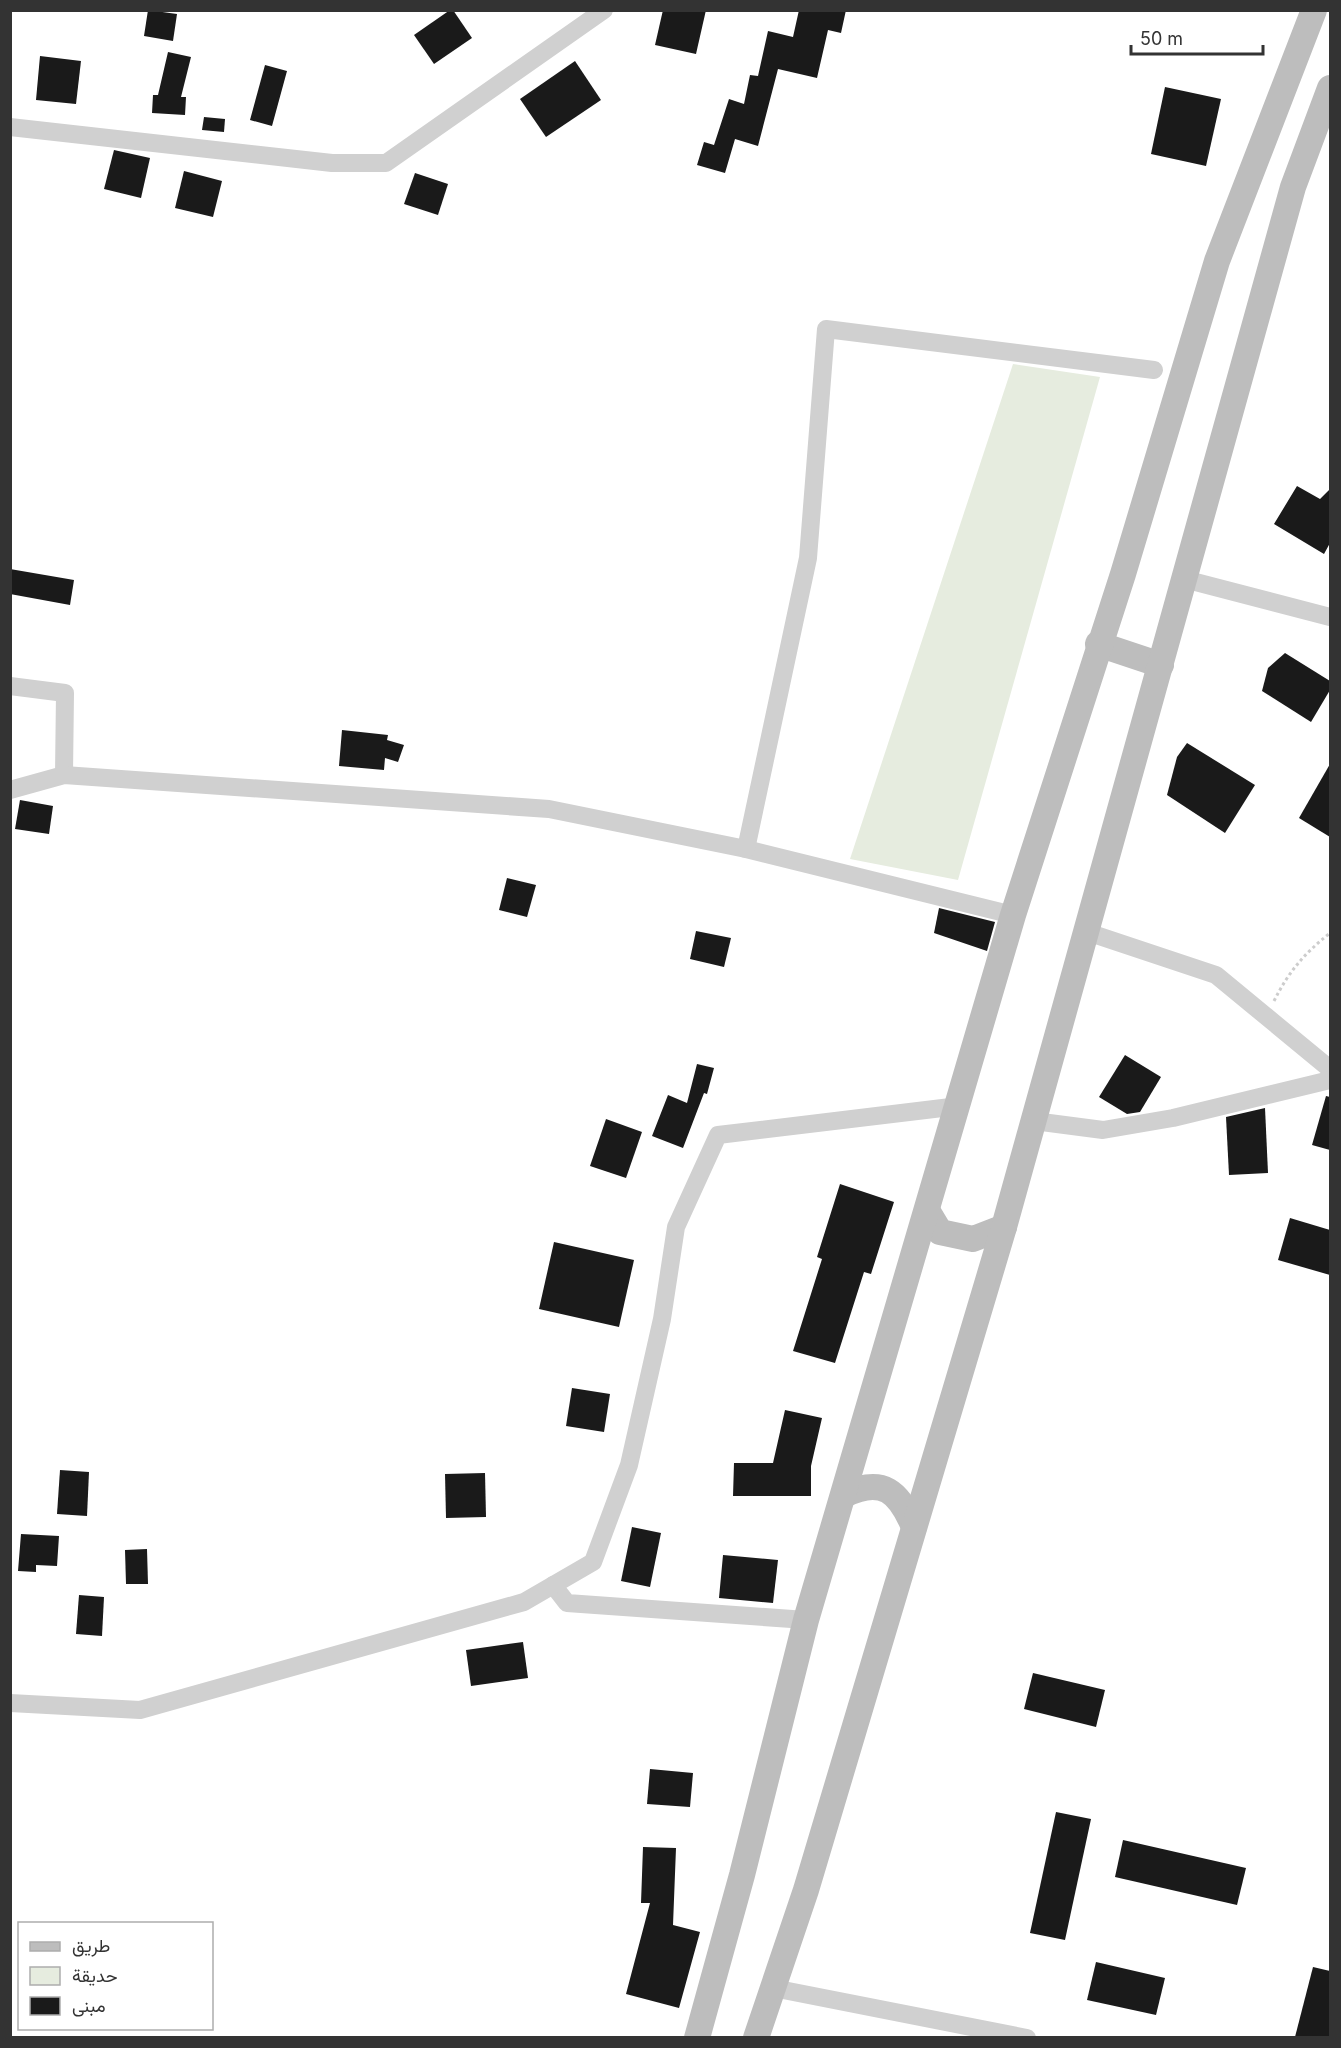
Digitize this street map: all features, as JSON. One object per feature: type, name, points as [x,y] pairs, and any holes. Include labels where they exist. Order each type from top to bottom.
[{"type":"main road","points":[[696,2037],[742,1875],[806,1620],[1014,915],[1098,644],[1123,574],[1217,261],[1314,10]]},
{"type":"main road","points":[[756,2037],[806,1890],[1004,1227],[1293,187],[1330,88]]},
{"type":"main road","points":[[1098,644],[1161,665]]},
{"type":"main road","points":[[927,1212],[940,1232],[973,1239],[1004,1227]]},
{"type":"main road","points":[[844,1495],[859,1487],[877,1486],[903,1502],[914,1527]]},
{"type":"street","points":[[10,127],[332,163],[386,163],[604,10]]},
{"type":"street","points":[[746,849],[808,558],[826,329],[1154,370]]},
{"type":"street","points":[[1184,579],[1330,617]]},
{"type":"street","points":[[10,686],[65,693],[64,775]]},
{"type":"street","points":[[10,790],[64,775],[549,809],[746,849],[1014,915]]},
{"type":"street","points":[[1087,932],[1216,975],[1330,1069]]},
{"type":"street","points":[[1034,1121],[1102,1130],[1173,1118],[1330,1080]]},
{"type":"street","points":[[10,1703],[140,1710],[524,1602],[593,1562],[625,1476],[662,1319],[676,1227],[718,1135],[959,1106]]},
{"type":"street","points":[[553,1585],[567,1603],[806,1620]]},
{"type":"street","points":[[773,1988],[1027,2037]]},
{"type":"path","points":[[1266,1016],[1285,979],[1304,954],[1330,933]]},
{"type":"green space","points":[[1013,364],[1100,377],[958,880],[850,859]]},
{"type":"building","points":[[148,10],[177,14],[173,41],[144,36]]},
{"type":"building","points":[[453,10],[472,38],[434,64],[414,35]]},
{"type":"building","points":[[663,10],[706,10],[696,54],[655,45]]},
{"type":"building","points":[[799,10],[846,10],[841,33],[828,30],[817,78],[778,69],[758,146],[735,139],[725,173],[697,165],[704,142],[714,145],[729,99],[744,104],[750,75],[758,76],[768,31],[793,37]]},
{"type":"building","points":[[168,52],[191,57],[181,97],[186,97],[185,115],[152,113],[153,95],[158,95]]},
{"type":"building","points":[[40,56],[81,61],[76,104],[36,100]]},
{"type":"building","points":[[575,61],[601,100],[546,137],[520,99]]},
{"type":"building","points":[[265,65],[287,71],[272,126],[250,120]]},
{"type":"building","points":[[1165,87],[1221,99],[1206,166],[1151,154]]},
{"type":"building","points":[[204,117],[225,119],[224,132],[202,130]]},
{"type":"building","points":[[114,150],[150,158],[141,198],[104,189]]},
{"type":"building","points":[[184,171],[222,181],[213,217],[175,208]]},
{"type":"building","points":[[415,173],[448,184],[438,215],[404,204]]},
{"type":"building","points":[[1297,486],[1320,499],[1330,489],[1330,543],[1324,554],[1274,524]]},
{"type":"building","points":[[10,569],[74,580],[70,605],[10,594]]},
{"type":"building","points":[[1285,653],[1330,681],[1330,690],[1311,722],[1262,691],[1268,668]]},
{"type":"building","points":[[342,730],[388,735],[387,740],[404,745],[398,762],[385,758],[384,770],[339,766]]},
{"type":"building","points":[[1187,743],[1255,785],[1225,833],[1167,795],[1177,757]]},
{"type":"building","points":[[1330,764],[1330,837],[1299,818]]},
{"type":"building","points":[[20,800],[53,806],[49,834],[15,829]]},
{"type":"building","points":[[507,878],[536,885],[527,917],[499,910]]},
{"type":"building","points":[[939,908],[995,922],[987,951],[934,933]]},
{"type":"building","points":[[696,931],[731,938],[724,967],[690,959]]},
{"type":"building","points":[[1125,1055],[1161,1077],[1140,1112],[1127,1114],[1099,1097]]},
{"type":"building","points":[[697,1064],[714,1068],[707,1094],[704,1093],[683,1148],[652,1136],[668,1095],[687,1103]]},
{"type":"building","points":[[1326,1096],[1330,1097],[1330,1150],[1312,1145]]},
{"type":"building","points":[[1265,1108],[1268,1173],[1229,1175],[1226,1117]]},
{"type":"building","points":[[606,1119],[642,1132],[626,1178],[590,1166]]},
{"type":"building","points":[[840,1184],[894,1202],[871,1274],[864,1272],[835,1363],[793,1351],[822,1259],[817,1257]]},
{"type":"building","points":[[1290,1218],[1330,1230],[1330,1275],[1278,1260]]},
{"type":"building","points":[[554,1242],[634,1260],[619,1327],[539,1309]]},
{"type":"building","points":[[572,1388],[610,1394],[604,1432],[566,1426]]},
{"type":"building","points":[[785,1410],[822,1418],[811,1466],[811,1496],[733,1496],[734,1463],[773,1463]]},
{"type":"building","points":[[60,1470],[89,1472],[87,1516],[57,1514]]},
{"type":"building","points":[[485,1473],[486,1517],[446,1518],[445,1474]]},
{"type":"building","points":[[632,1527],[661,1533],[650,1587],[621,1581]]},
{"type":"building","points":[[21,1534],[59,1536],[57,1566],[36,1565],[36,1572],[18,1571]]},
{"type":"building","points":[[147,1549],[148,1584],[126,1584],[125,1550]]},
{"type":"building","points":[[723,1555],[778,1560],[773,1603],[719,1598]]},
{"type":"building","points":[[79,1595],[104,1597],[102,1636],[76,1634]]},
{"type":"building","points":[[523,1642],[528,1678],[471,1686],[466,1650]]},
{"type":"building","points":[[1033,1673],[1105,1690],[1096,1727],[1024,1709]]},
{"type":"building","points":[[650,1769],[693,1773],[690,1807],[647,1804]]},
{"type":"building","points":[[1056,1812],[1091,1819],[1065,1940],[1030,1933]]},
{"type":"building","points":[[1123,1840],[1246,1868],[1237,1905],[1115,1877]]},
{"type":"building","points":[[643,1847],[676,1848],[673,1925],[700,1932],[679,2008],[626,1994],[650,1903],[641,1903]]},
{"type":"building","points":[[1096,1962],[1165,1978],[1156,2015],[1087,2000]]},
{"type":"building","points":[[1313,1967],[1330,1971],[1330,2037],[1295,2037]]}]
